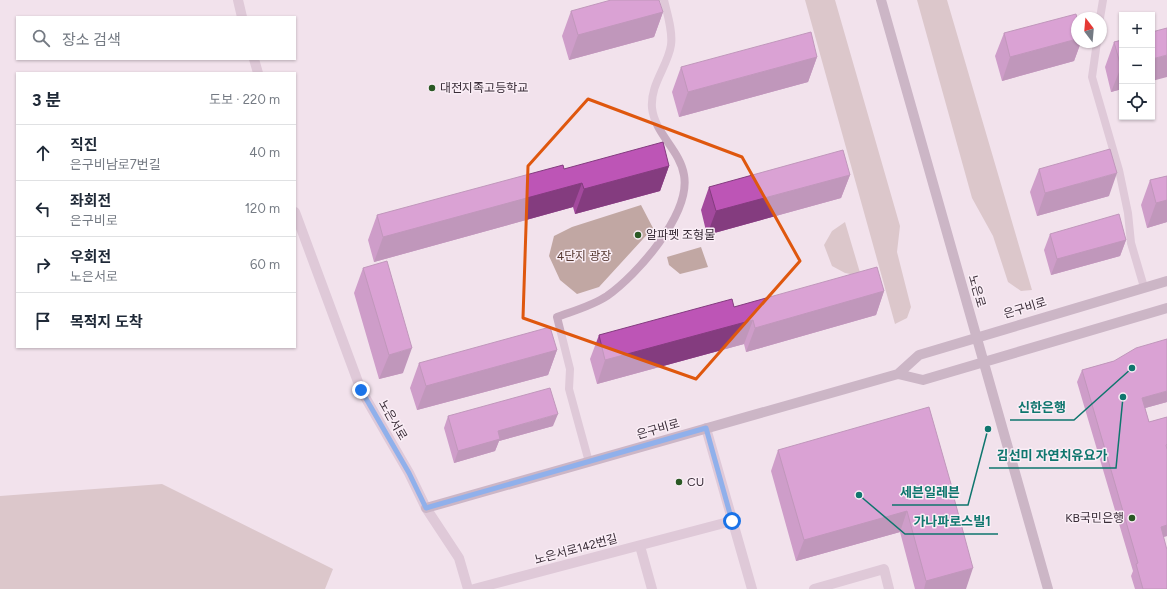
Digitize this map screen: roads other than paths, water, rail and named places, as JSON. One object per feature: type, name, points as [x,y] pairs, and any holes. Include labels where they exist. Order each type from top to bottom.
[{"type":"street","points":[[238,0],[242,16]]},
{"type":"street","name":"노은로","points":[[881,0],[1048,589]]},
{"type":"street","points":[[254,60],[258,72]]},
{"type":"street","name":"노은서로","points":[[296,215],[361,390],[409,473],[426,508],[459,558],[468,589]]},
{"type":"street","name":"은구비로","points":[[426,508],[898,374],[919,355],[977,336],[1167,280]]},
{"type":"street","name":"은구비로","points":[[898,374],[923,380],[1167,308]]},
{"type":"street","points":[[706,428],[752,589]]},
{"type":"street","name":"노은서로142번길","points":[[474,589],[732,521]]},
{"type":"street","points":[[640,546],[652,589]]},
{"type":"street","points":[[814,589],[884,569],[889,589]]},
{"type":"lane","points":[[589,462],[569,389],[570,369],[557,317],[607,296],[637,269],[670,225],[680,205],[685,186],[684,175],[680,163],[655,123],[652,107],[656,83],[672,45],[664,0]]},
{"type":"lane","points":[[1101,12],[1103,0]]},
{"type":"lane","points":[[1095,48],[1092,76],[1119,170],[1128,213],[1131,243],[1144,287]]},
{"type":"place","name":"대전지족고등학교","points":[[432,88]]},
{"type":"place","name":"알파펫 조형물","points":[[638,235]]},
{"type":"place","name":"신한은행","points":[[1132,368]]},
{"type":"place","name":"김선미 자연치유요가","points":[[1123,397]]},
{"type":"place","name":"세븐일레븐","points":[[988,429]]},
{"type":"place","name":"CU","points":[[679,482]]},
{"type":"place","name":"가나파로스빌1","points":[[859,495]]},
{"type":"place","name":"KB국민은행","points":[[1132,518]]},
{"type":"park label","name":"4단지 광장","points":[[584,256]]}]
